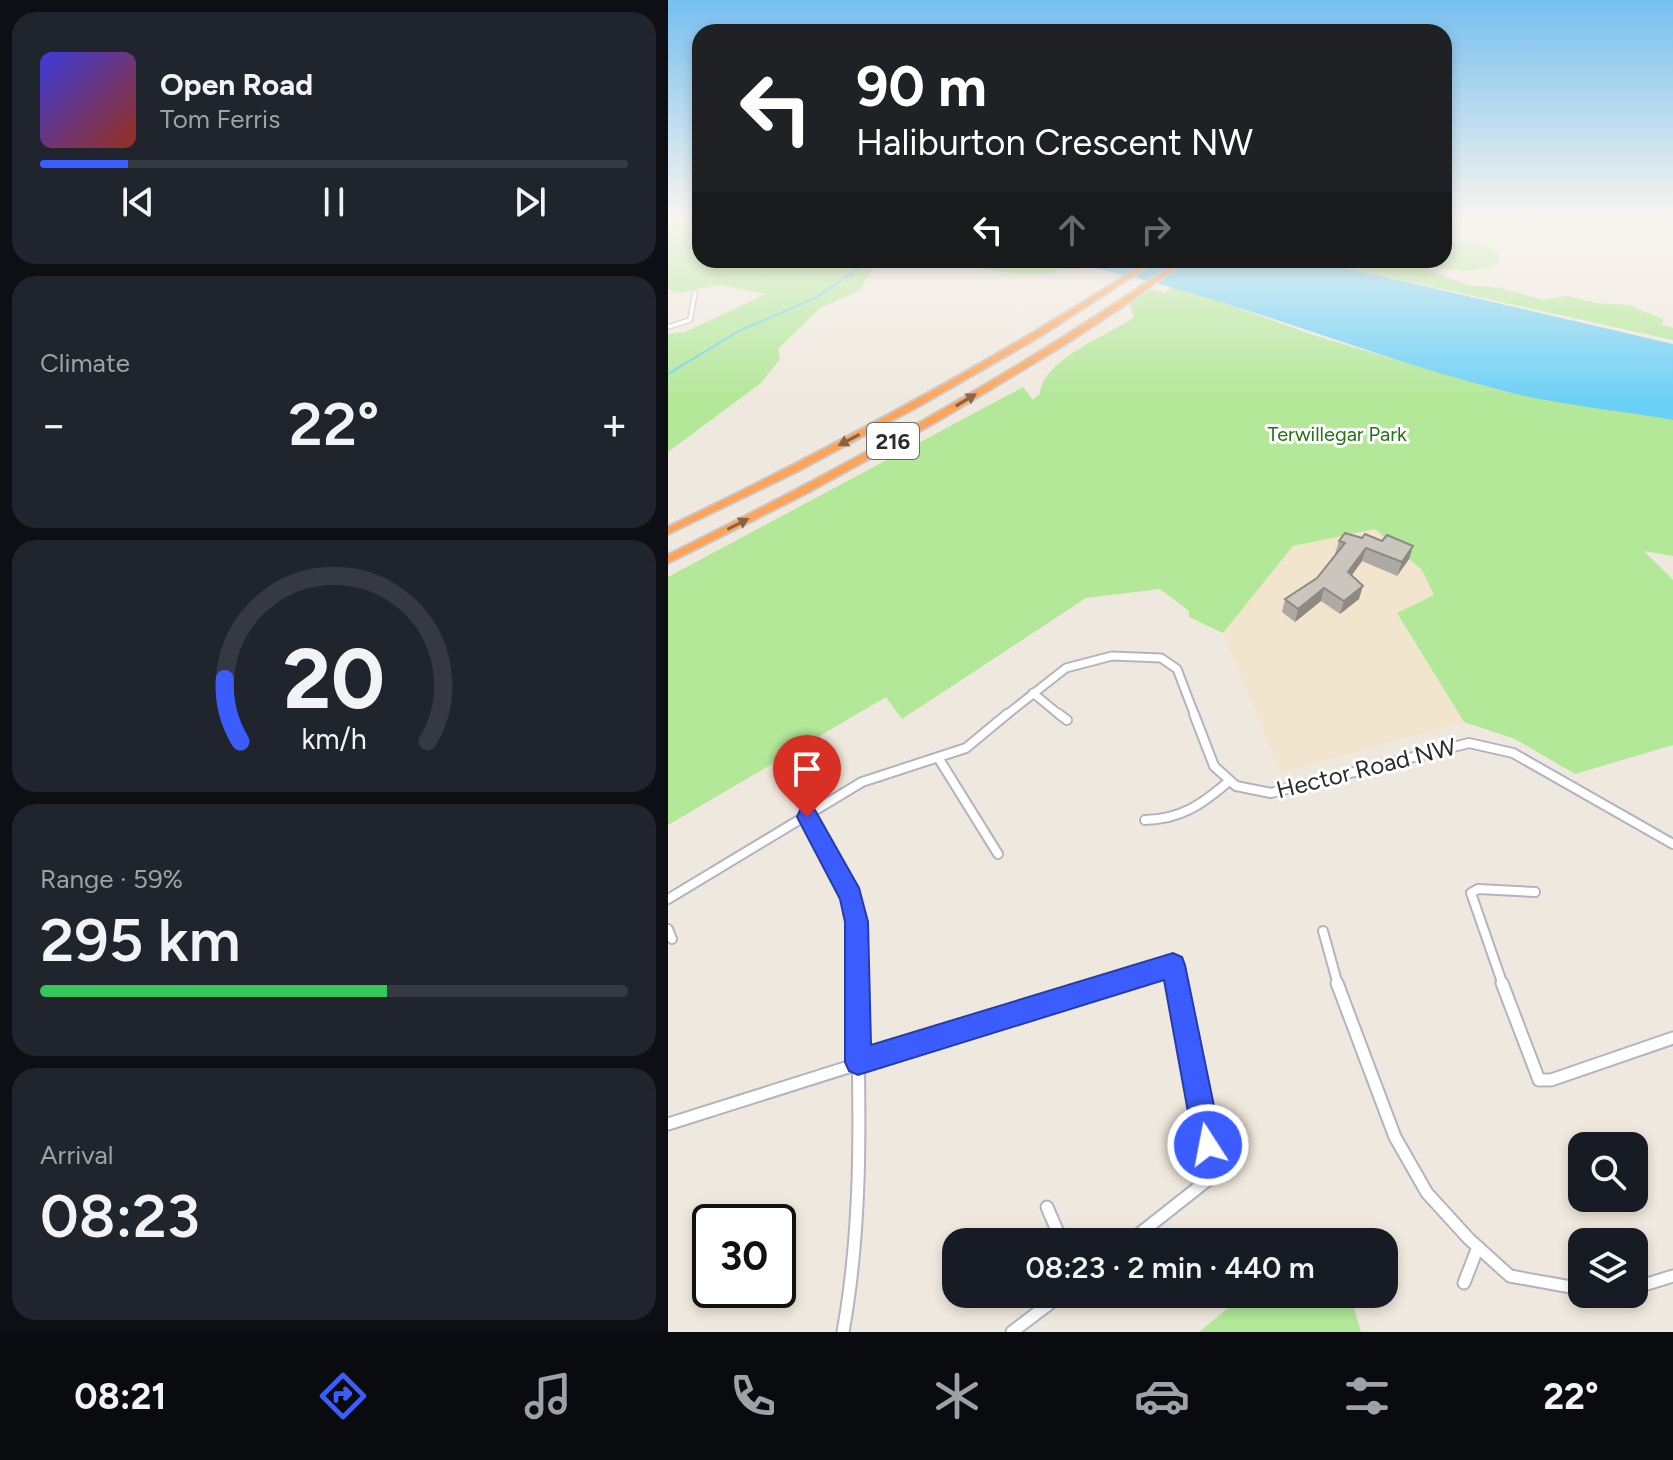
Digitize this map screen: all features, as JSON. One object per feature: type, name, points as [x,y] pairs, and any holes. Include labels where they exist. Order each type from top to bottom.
[{"type":"highway","name":"216","points":[[668,531],[921,401],[1127,278]]},
{"type":"highway","name":"216","points":[[668,559],[930,421],[1111,311],[1158,278]]},
{"type":"street","points":[[668,327],[692,318],[695,293]]},
{"type":"street","points":[[668,899],[862,782],[966,748],[1048,679],[1087,662],[1112,656],[1161,658],[1177,669],[1206,748],[1228,782],[1196,811],[1176,820],[1145,820]]},
{"type":"street","points":[[1033,693],[1067,720]]},
{"type":"street","name":"Hector Road NW","points":[[1228,782],[1271,793],[1469,743],[1513,753],[1673,844]]},
{"type":"street","points":[[939,759],[998,854]]},
{"type":"street","points":[[807,817],[850,896],[857,922],[859,1219],[855,1280],[843,1332]]},
{"type":"street","points":[[1535,892],[1478,889],[1471,893],[1529,1060],[1539,1080],[1551,1080],[1673,1038]]},
{"type":"street","points":[[1323,931],[1329,963],[1395,1137],[1427,1193],[1510,1276],[1568,1286]]},
{"type":"street","points":[[668,1124],[1173,965],[1214,1175],[1147,1228]]},
{"type":"street","points":[[1047,1207],[1056,1228]]},
{"type":"street","points":[[1464,1283],[1478,1247]]},
{"type":"street","points":[[1648,1284],[1673,1276]]},
{"type":"street","points":[[1012,1332],[1044,1308]]},
{"type":"shaded area","points":[[1375,529],[1422,570],[1434,596],[1397,614],[1464,722],[1281,773],[1223,633],[1293,546]]},
{"type":"green space","points":[[668,278],[867,278],[860,290],[819,309],[778,349],[780,359],[761,383],[668,452],[668,334],[685,332],[766,294],[721,285],[676,293],[668,289]]},
{"type":"green space","points":[[1394,278],[1450,278],[1467,285],[1501,288],[1543,300],[1567,296],[1596,303],[1628,305],[1663,319],[1663,323],[1658,324],[1673,328],[1673,340]]},
{"type":"green space","name":"Terwillegar Park","points":[[1170,288],[1187,290],[1316,336],[1502,391],[1673,420],[1673,556],[1644,551],[1673,580],[1673,745],[1575,774],[1515,739],[1464,722],[1397,613],[1434,595],[1422,570],[1375,529],[1293,546],[1223,633],[1189,617],[1189,611],[1160,589],[1086,598],[902,719],[886,697],[668,825],[668,577],[1023,387],[1033,400],[1040,394],[1052,370],[1064,360],[1134,317],[1130,304],[1152,289],[1165,293]]},
{"type":"green space","points":[[1228,1308],[1354,1308],[1361,1332],[1199,1332]]},
{"type":"water","points":[[1136,278],[1390,278],[1673,344],[1673,420],[1500,390]]},
{"type":"building","points":[[1345,533],[1362,538],[1365,534],[1382,541],[1387,535],[1413,546],[1402,562],[1366,548],[1348,572],[1363,586],[1344,601],[1324,588],[1298,609],[1285,599],[1317,578],[1345,543],[1339,541]]},
{"type":"waterway","points":[[668,374],[739,331],[817,297],[844,278]]},
{"type":"route","points":[[807,817],[850,896],[857,922],[858,1062],[1173,965],[1208,1145]]}]
